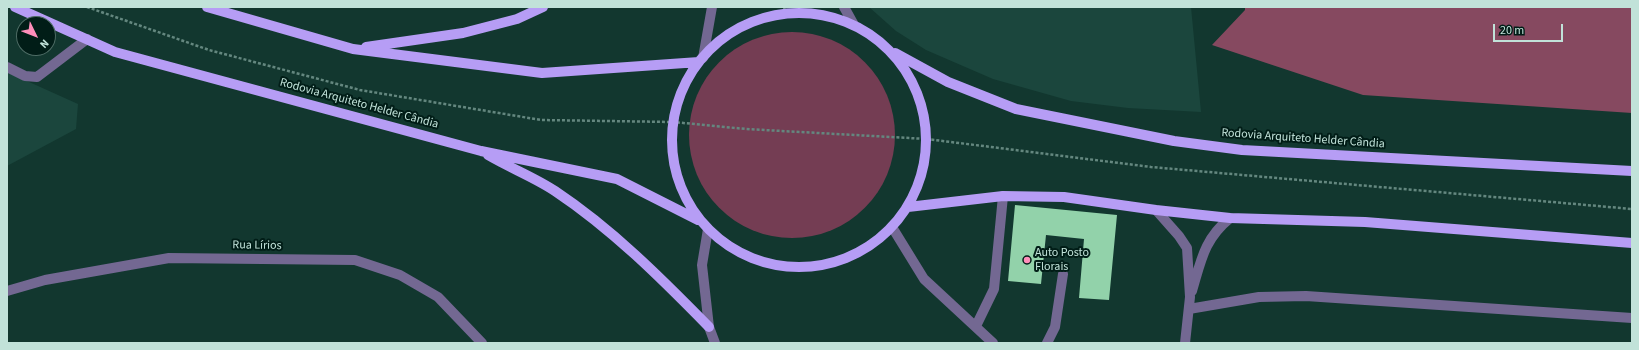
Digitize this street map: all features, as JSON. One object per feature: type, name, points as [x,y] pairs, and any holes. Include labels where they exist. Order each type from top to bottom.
[{"type":"main road","name":"Rodovia Arquiteto Helder Cândia","points":[[15,7],[115,52],[481,150],[617,179],[698,220]]},
{"type":"main road","points":[[207,7],[353,49],[542,73],[701,60]]},
{"type":"main road","points":[[353,49],[463,33],[517,19],[543,7]]},
{"type":"main road","points":[[784,10],[835,19],[854,25],[876,38],[893,51],[919,92],[928,133],[924,171],[908,207],[892,227],[866,247],[843,261],[800,269],[758,262],[740,253],[698,220],[680,188],[671,152],[673,115],[685,82],[701,60],[724,36],[748,22],[784,10]]},
{"type":"main road","name":"Rodovia Arquiteto Helder Cândia","points":[[893,51],[948,82],[1016,109],[1174,141],[1242,150],[1632,171]]},
{"type":"main road","points":[[481,150],[509,168],[554,191],[586,213],[650,268],[708,327]]},
{"type":"main road","points":[[908,207],[1003,196],[1064,197],[1156,210],[1230,218],[1365,222],[1632,243]]},
{"type":"street","points":[[701,60],[712,7]]},
{"type":"street","points":[[844,7],[854,25]]},
{"type":"street","points":[[7,67],[25,76],[37,77],[87,39]]},
{"type":"street","points":[[976,326],[994,289],[1003,196]]},
{"type":"street","points":[[1156,210],[1179,236],[1187,248],[1190,297],[1185,343]]},
{"type":"street","points":[[1190,297],[1205,248],[1210,238],[1230,218]]},
{"type":"street","points":[[892,227],[924,279],[993,343]]},
{"type":"street","points":[[708,229],[702,265],[708,327],[715,343]]},
{"type":"street","name":"Rua Lírios","points":[[7,291],[45,280],[169,258],[355,260],[400,275],[438,297],[482,343]]},
{"type":"street","points":[[1047,343],[1055,326],[1063,274]]},
{"type":"street","points":[[1189,309],[1259,297],[1306,296],[1632,318]]},
{"type":"path","points":[[88,7],[209,50],[360,90],[541,120],[673,122],[746,129],[927,139],[1151,167],[1632,209]]},
{"type":"shaded area","points":[[869,7],[1191,7],[1201,112],[1128,108],[1071,101],[993,79],[926,50],[896,31]]},
{"type":"shaded area","points":[[1245,7],[1632,7],[1632,113],[1363,95],[1212,45],[1245,10]]},
{"type":"shaded area","points":[[782,32],[802,32],[822,36],[841,44],[865,62],[883,86],[891,105],[895,125],[895,145],[891,165],[883,184],[865,208],[841,226],[822,234],[802,238],[782,238],[762,234],[743,226],[727,215],[712,200],[701,184],[693,165],[689,145],[689,125],[693,105],[701,86],[712,70],[727,55],[743,44],[762,36]]},
{"type":"shaded area","points":[[7,72],[78,104],[76,129],[7,166]]},
{"type":"building","name":"Auto Posto Florais","points":[[1015,205],[1117,215],[1109,300],[1079,298],[1084,239],[1046,235],[1041,284],[1008,281]]},
{"type":"place","name":"Auto Posto Florais","points":[[1027,260]]}]
